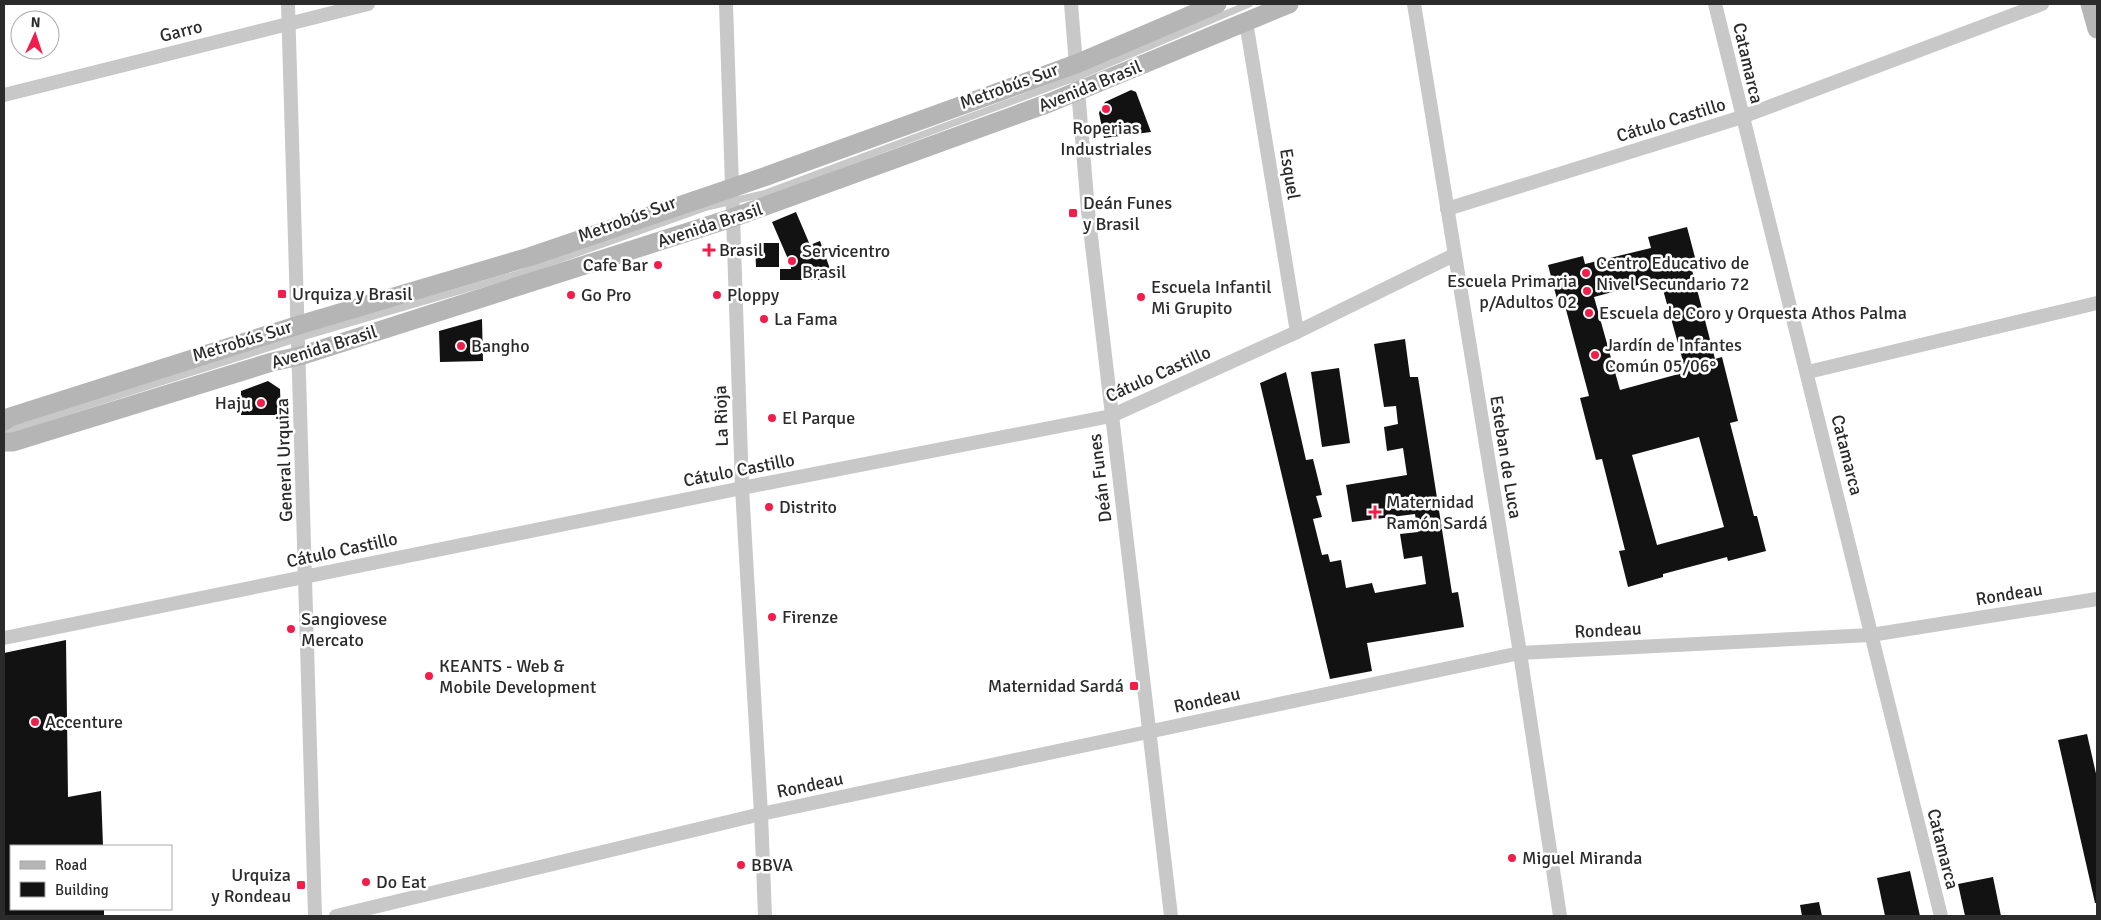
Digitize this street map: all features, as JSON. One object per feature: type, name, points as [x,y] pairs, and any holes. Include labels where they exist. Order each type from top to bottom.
[{"type":"main road","name":"Avenida Brasil","points":[[4,442],[13,442],[272,362],[299,340],[529,257],[732,202],[1077,77],[1217,4]]},
{"type":"main road","name":"Avenida Brasil","points":[[4,420],[299,340],[732,202],[1248,13],[1289,4]]},
{"type":"main road","points":[[2090,4],[2097,29]]},
{"type":"street","name":"General Urquiza","points":[[288,4],[315,916]]},
{"type":"street","name":"Garro","points":[[4,95],[368,4]]},
{"type":"street","name":"La Rioja","points":[[726,4],[742,488],[765,916]]},
{"type":"street","name":"Deán Funes","points":[[1071,4],[1089,221],[1172,916]]},
{"type":"street","name":"Esteban de Luca","points":[[1414,4],[1520,653],[1560,916]]},
{"type":"street","name":"Catamarca","points":[[1715,4],[1742,117],[1808,372],[1941,916]]},
{"type":"street","name":"Cátulo Castillo","points":[[1447,209],[1742,117],[2042,4]]},
{"type":"street","name":"Esquel","points":[[1248,13],[1297,332]]},
{"type":"street","name":"Cátulo Castillo","points":[[4,638],[742,488],[1111,416],[1297,332],[1454,255]]},
{"type":"street","points":[[1808,372],[2097,303]]},
{"type":"street","name":"Rondeau","points":[[336,916],[761,814],[1520,653],[1871,635],[2097,599]]},
{"type":"lane","name":"Metrobús Sur","points":[[4,432],[299,340]]},
{"type":"building","points":[[1131,90],[1136,92],[1151,132],[1104,138],[1099,113],[1101,108],[1105,102]]},
{"type":"building","points":[[796,212],[810,245],[820,241],[834,280],[780,280],[780,269],[791,269],[790,258],[788,259],[772,222]]},
{"type":"building","points":[[1687,227],[1697,265],[1691,266],[1715,359],[1722,357],[1738,421],[1730,423],[1754,516],[1757,516],[1766,551],[1728,561],[1727,557],[1663,574],[1663,577],[1628,587],[1619,551],[1625,550],[1602,459],[1596,460],[1580,398],[1589,396],[1564,302],[1558,303],[1548,265],[1583,256],[1585,264],[1651,248],[1648,237]],"holes":[[[1660,279],[1686,372],[1620,390],[1594,297]],[[1699,437],[1724,527],[1657,545],[1632,455]]]},
{"type":"building","points":[[755,243],[779,243],[779,267],[756,267]]},
{"type":"building","name":"Bangho","points":[[482,319],[483,361],[440,362],[439,331]]},
{"type":"building","points":[[1405,339],[1410,377],[1418,377],[1452,593],[1458,592],[1464,627],[1367,643],[1372,671],[1330,679],[1260,383],[1286,372],[1306,460],[1313,459],[1322,495],[1316,496],[1322,517],[1313,519],[1322,555],[1328,554],[1330,562],[1341,560],[1346,588],[1372,583],[1375,593],[1426,584],[1422,556],[1404,559],[1400,534],[1418,532],[1415,514],[1352,522],[1346,485],[1407,475],[1403,448],[1387,451],[1384,427],[1398,424],[1396,406],[1384,407],[1374,344]]},
{"type":"building","points":[[1339,368],[1350,443],[1322,447],[1311,372]]},
{"type":"building","name":"Haju","points":[[268,381],[280,389],[281,415],[241,415],[241,391]]},
{"type":"building","name":"Accenture","points":[[66,640],[68,797],[101,791],[103,845],[10,845],[10,910],[104,910],[104,916],[4,916],[4,653]]},
{"type":"building","points":[[2087,734],[2097,778],[2097,903],[2095,903],[2058,740]]},
{"type":"building","points":[[1910,871],[1920,916],[1885,916],[1877,878]]},
{"type":"building","points":[[1993,877],[2001,916],[1965,916],[1958,884]]},
{"type":"building","points":[[1819,902],[1822,916],[1802,916],[1800,905]]},
{"type":"place","name":"Roperias Industriales","points":[[1106,109]]},
{"type":"place","name":"Deán Funes y Brasil","points":[[1073,213]]},
{"type":"place","name":"Brasil","points":[[709,250]]},
{"type":"place","name":"Servicentro Brasil","points":[[792,261]]},
{"type":"place","name":"Cafe Bar","points":[[658,265]]},
{"type":"place","name":"Centro Educativo de Nivel Secundario 72","points":[[1586,273]]},
{"type":"place","name":"Escuela Primaria p/Adultos 02","points":[[1587,291]]},
{"type":"place","name":"Urquiza y Brasil","points":[[282,294]]},
{"type":"place","name":"Go Pro","points":[[571,295]]},
{"type":"place","name":"Ploppy","points":[[717,295]]},
{"type":"place","name":"Escuela Infantil Mi Grupito","points":[[1141,297]]},
{"type":"place","name":"Escuela de Coro y Orquesta Athos Palma","points":[[1589,313]]},
{"type":"place","name":"La Fama","points":[[764,319]]},
{"type":"place","name":"Bangho","points":[[461,346]]},
{"type":"place","name":"Jardín de Infantes Común 05/06°","points":[[1595,355]]},
{"type":"place","name":"Haju","points":[[261,403]]},
{"type":"place","name":"El Parque","points":[[772,418]]},
{"type":"place","name":"Distrito","points":[[769,507]]},
{"type":"place","name":"Maternidad Ramón Sardá","points":[[1375,512]]},
{"type":"place","name":"Firenze","points":[[772,617]]},
{"type":"place","name":"Sangiovese Mercato","points":[[291,629]]},
{"type":"place","name":"KEANTS - Web & Mobile Development","points":[[429,676]]},
{"type":"place","name":"Maternidad Sardá","points":[[1134,686]]},
{"type":"place","name":"Accenture","points":[[35,722]]},
{"type":"place","name":"Miguel Miranda","points":[[1512,858]]},
{"type":"place","name":"BBVA","points":[[741,865]]},
{"type":"place","name":"Do Eat","points":[[366,882]]},
{"type":"place","name":"Urquiza y Rondeau","points":[[301,885]]}]
